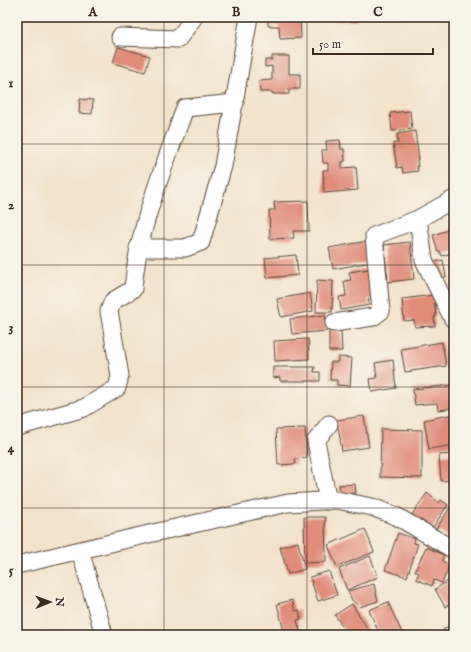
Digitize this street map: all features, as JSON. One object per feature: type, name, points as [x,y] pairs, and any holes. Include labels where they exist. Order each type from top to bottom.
[{"type":"street","points":[[120,37],[178,39],[194,17]]},
{"type":"street","points":[[138,248],[185,248],[202,242],[224,166],[249,17]]},
{"type":"street","points":[[17,426],[84,408],[117,388],[120,376],[109,311],[113,301],[133,289],[138,248],[146,216],[185,108],[234,102]]},
{"type":"street","points":[[334,323],[373,317],[381,311],[374,236],[418,220],[454,199]]},
{"type":"street","points":[[418,220],[424,260],[454,321]]},
{"type":"street","points":[[328,501],[316,441],[329,424]]},
{"type":"street","points":[[17,565],[288,503],[337,500],[372,507],[396,516],[454,550]]},
{"type":"street","points":[[80,550],[104,635]]},
{"type":"building","points":[[268,17],[300,17],[301,38],[280,39],[279,26],[268,26]]},
{"type":"building","points":[[335,17],[357,17],[357,21],[335,21]]},
{"type":"building","points":[[118,47],[150,56],[145,72],[113,63]]},
{"type":"building","points":[[272,56],[289,56],[289,74],[300,74],[300,89],[289,89],[289,94],[260,92],[259,81],[272,80],[272,66],[265,67],[265,60],[272,60]]},
{"type":"building","points":[[80,99],[93,100],[92,114],[79,113]]},
{"type":"building","points":[[410,111],[412,129],[392,131],[390,113]]},
{"type":"building","points":[[415,131],[419,159],[417,159],[418,171],[403,173],[402,167],[397,168],[393,143],[398,143],[397,134]]},
{"type":"building","points":[[340,140],[341,149],[344,149],[345,161],[342,162],[342,168],[356,167],[358,190],[324,193],[323,170],[328,170],[328,163],[323,163],[322,150],[327,150],[326,141]]},
{"type":"building","points":[[308,201],[309,231],[293,231],[294,238],[270,239],[269,210],[275,210],[274,202]]},
{"type":"building","points":[[454,228],[454,252],[442,256],[440,251],[438,252],[433,235]]},
{"type":"building","points":[[368,241],[371,262],[333,269],[329,248]]},
{"type":"building","points":[[410,242],[414,279],[388,282],[384,245]]},
{"type":"building","points":[[296,255],[298,275],[267,278],[265,258]]},
{"type":"building","points":[[443,260],[446,277],[437,279],[434,262]]},
{"type":"building","points":[[369,269],[374,299],[368,299],[369,305],[341,310],[339,297],[346,296],[344,281],[351,280],[349,272]]},
{"type":"building","points":[[317,280],[333,281],[332,312],[316,312]]},
{"type":"building","points":[[310,293],[313,311],[281,317],[277,299]]},
{"type":"building","points":[[434,295],[436,317],[434,317],[435,326],[415,327],[414,320],[404,321],[402,299]]},
{"type":"building","points":[[325,315],[327,331],[292,334],[290,319]]},
{"type":"building","points":[[329,331],[341,331],[342,351],[329,351]]},
{"type":"building","points":[[308,339],[309,359],[275,361],[274,341]]},
{"type":"building","points":[[442,342],[446,366],[405,372],[401,349]]},
{"type":"building","points":[[338,357],[352,358],[350,386],[337,385],[337,380],[330,380],[331,362],[338,362]]},
{"type":"building","points":[[393,360],[396,388],[372,392],[370,379],[377,378],[375,363]]},
{"type":"building","points":[[273,367],[315,367],[314,372],[320,372],[320,381],[280,381],[280,377],[273,378]]},
{"type":"building","points":[[453,385],[454,408],[438,410],[437,403],[415,405],[413,389]]},
{"type":"building","points":[[454,414],[454,445],[429,449],[424,420]]},
{"type":"building","points":[[364,416],[369,447],[342,451],[337,420]]},
{"type":"building","points":[[305,428],[307,458],[295,459],[296,464],[278,465],[276,429]]},
{"type":"building","points":[[381,429],[422,430],[422,478],[380,477]]},
{"type":"building","points":[[454,454],[454,480],[441,481],[439,455]]},
{"type":"building","points":[[355,484],[356,493],[340,494],[339,485]]},
{"type":"building","points":[[427,493],[439,503],[441,500],[448,505],[431,530],[411,516]]},
{"type":"building","points":[[450,508],[454,511],[454,542],[436,529]]},
{"type":"building","points":[[304,517],[325,517],[326,562],[305,563]]},
{"type":"building","points":[[365,529],[374,552],[337,567],[328,545]]},
{"type":"building","points":[[398,533],[415,539],[414,543],[418,544],[407,577],[385,570]]},
{"type":"building","points":[[298,542],[305,569],[288,574],[280,547]]},
{"type":"building","points":[[426,547],[444,555],[442,561],[450,565],[442,583],[434,580],[432,586],[416,579],[419,573],[415,571]]},
{"type":"building","points":[[370,556],[378,577],[347,590],[339,569]]},
{"type":"building","points":[[329,571],[337,595],[318,601],[310,577]]},
{"type":"building","points":[[454,572],[454,601],[445,607],[435,589],[453,578],[450,574]]},
{"type":"building","points":[[374,584],[378,601],[360,607],[352,600],[348,591]]},
{"type":"building","points":[[292,600],[295,611],[299,610],[301,619],[297,620],[301,635],[285,635],[277,604]]},
{"type":"building","points":[[388,602],[402,633],[397,635],[393,635],[392,632],[380,635],[369,610]]},
{"type":"building","points":[[352,604],[371,634],[348,635],[335,615]]}]
